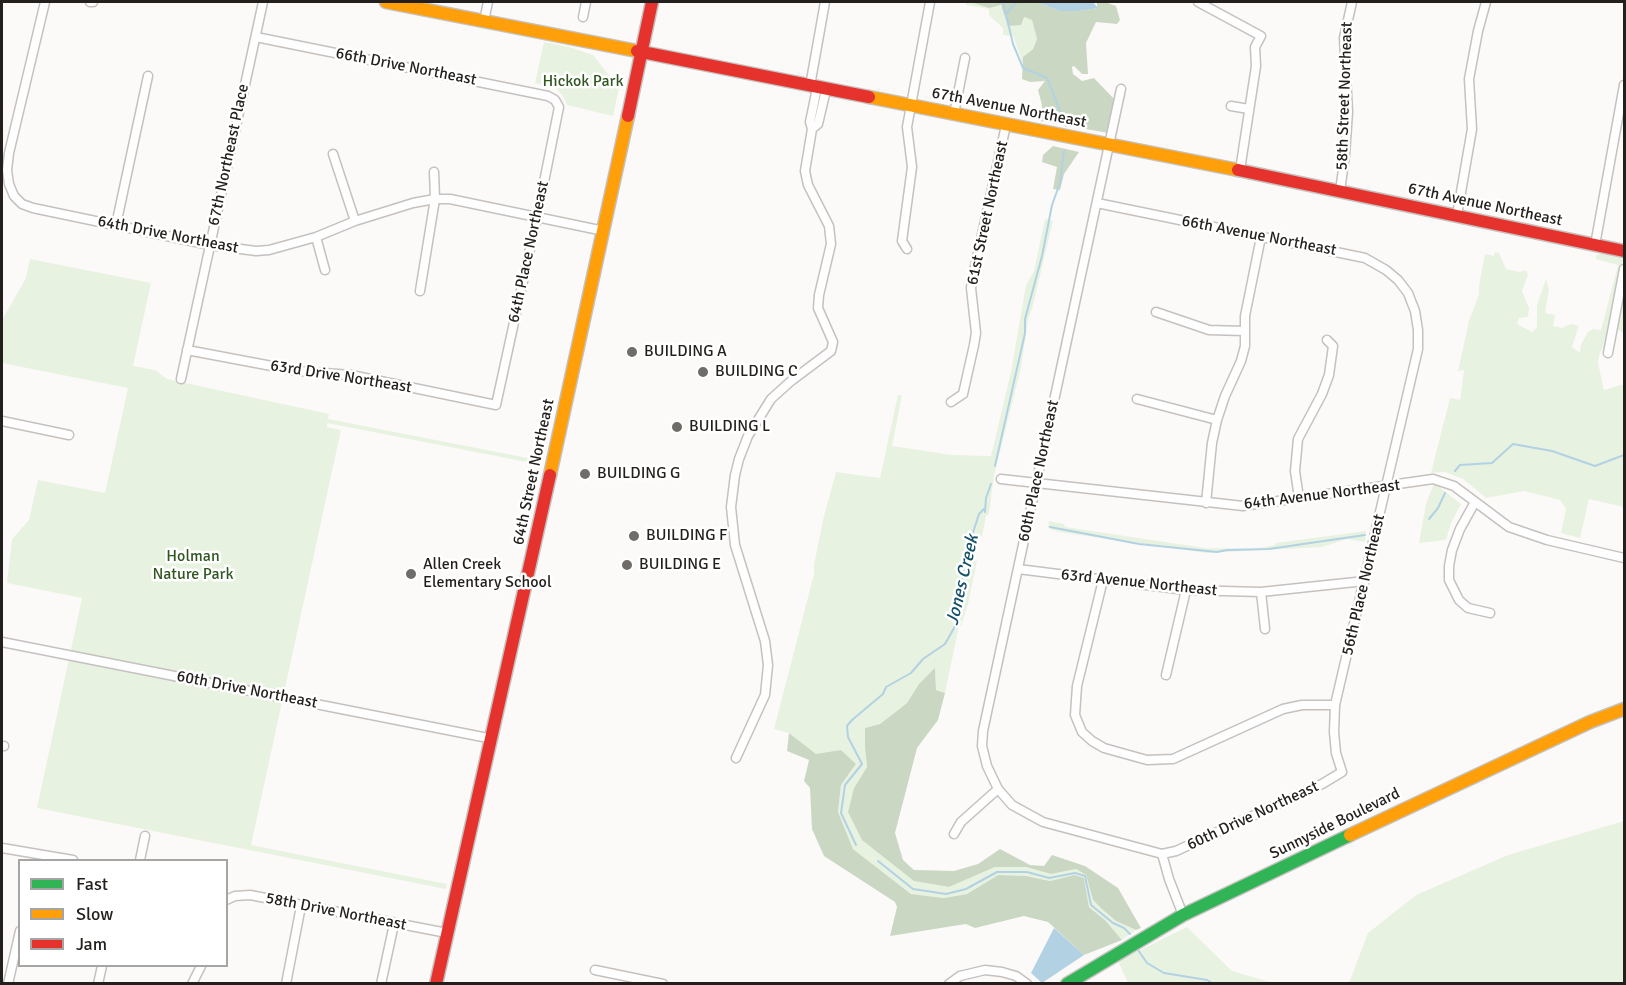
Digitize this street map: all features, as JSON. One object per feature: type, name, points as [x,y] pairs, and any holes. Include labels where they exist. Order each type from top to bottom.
[{"type":"street","name":"64th Drive Northeast","points":[[45,2],[5,152],[9,184],[14,196],[22,204],[210,245],[256,252],[316,237],[355,221],[413,203],[435,199],[450,199],[604,231]]},
{"type":"street","name":"67th Northeast Place","points":[[181,379],[263,2]]},
{"type":"street","name":"67th Avenue Northeast","points":[[386,2],[1240,170],[1624,251]]},
{"type":"street","points":[[484,21],[488,2]]},
{"type":"street","points":[[583,17],[586,2]]},
{"type":"street","name":"64th Street Northeast","points":[[436,984],[493,739],[652,2]]},
{"type":"street","points":[[736,758],[765,695],[768,665],[765,641],[735,545],[732,507],[735,475],[748,436],[771,399],[831,351],[832,342],[818,308],[831,244],[829,226],[811,191],[805,171],[812,129],[818,124],[818,88],[825,2]]},
{"type":"street","points":[[907,249],[902,241],[912,167],[907,127],[930,2]]},
{"type":"street","points":[[1198,2],[1214,8],[1247,30],[1262,36],[1255,47],[1256,66],[1240,170]]},
{"type":"street","name":"58th Street Northeast","points":[[1340,191],[1345,155],[1347,112],[1344,38],[1352,2]]},
{"type":"street","points":[[1457,215],[1472,129],[1469,79],[1486,2]]},
{"type":"street","name":"66th Drive Northeast","points":[[256,37],[548,96],[555,100]]},
{"type":"street","points":[[954,114],[965,58]]},
{"type":"street","points":[[116,225],[148,76]]},
{"type":"street","points":[[1595,245],[1624,85]]},
{"type":"street","name":"60th Place Northeast","points":[[998,789],[987,766],[982,746],[983,731],[1121,89]]},
{"type":"street","name":"64th Place Northeast","points":[[496,405],[559,107],[555,100]]},
{"type":"street","points":[[1231,106],[1249,109]]},
{"type":"street","name":"61st Street Northeast","points":[[951,402],[963,394],[974,345],[976,333],[971,288],[1006,125]]},
{"type":"street","points":[[333,154],[355,221]]},
{"type":"street","points":[[420,291],[435,199],[434,172]]},
{"type":"street","name":"66th Avenue Northeast","points":[[1097,203],[1365,258],[1386,270],[1408,293]]},
{"type":"street","points":[[316,237],[325,270]]},
{"type":"street","points":[[1206,503],[1216,420],[1241,361],[1245,316],[1261,237]]},
{"type":"street","points":[[1608,353],[1624,269]]},
{"type":"street","name":"56th Place Northeast","points":[[1342,772],[1336,753],[1335,705],[1388,487],[1418,349],[1417,321],[1408,293]]},
{"type":"street","points":[[1156,312],[1209,330],[1245,331]]},
{"type":"street","points":[[1299,498],[1295,471],[1298,439],[1322,394],[1329,375],[1333,346],[1327,340]]},
{"type":"street","name":"63rd Drive Northeast","points":[[187,350],[298,371],[351,375],[496,405]]},
{"type":"street","points":[[1137,399],[1216,420]]},
{"type":"street","points":[[2,421],[69,435]]},
{"type":"street","name":"64th Avenue Northeast","points":[[1001,479],[1243,506],[1432,479],[1441,480],[1455,486],[1509,527],[1547,540],[1624,558]]},
{"type":"street","points":[[1475,502],[1460,529],[1452,550],[1449,580],[1459,600],[1468,608],[1490,614]]},
{"type":"street","name":"63rd Avenue Northeast","points":[[1018,569],[1186,590],[1261,591],[1365,581]]},
{"type":"street","points":[[1103,580],[1076,694],[1075,715],[1082,732],[1104,748],[1133,758],[1173,759],[1283,709],[1302,705],[1335,705]]},
{"type":"street","points":[[1166,675],[1186,590]]},
{"type":"street","points":[[1261,591],[1264,629]]},
{"type":"street","name":"60th Drive Northeast","points":[[2,642],[493,739]]},
{"type":"street","name":"Sunnyside Boulevard","points":[[1067,984],[1183,915],[1590,722],[1624,709]]},
{"type":"street","name":"60th Drive Northeast","points":[[1162,854],[1176,851],[1322,784],[1342,772]]},
{"type":"street","points":[[954,834],[961,822],[998,789],[1012,805],[1043,822],[1162,854],[1183,915]]},
{"type":"street","points":[[140,859],[145,836]]},
{"type":"street","points":[[2,848],[35,858]]},
{"type":"street","name":"58th Drive Northeast","points":[[228,899],[250,895],[447,933]]},
{"type":"street","points":[[286,984],[301,906]]},
{"type":"street","points":[[381,984],[394,924]]},
{"type":"street","points":[[8,984],[18,940]]},
{"type":"street","points":[[98,984],[102,967]]},
{"type":"street","points":[[192,984],[200,967]]},
{"type":"street","points":[[595,970],[663,984]]},
{"type":"street","points":[[949,984],[960,976],[985,970],[1016,976],[1027,984]]},
{"type":"green space","points":[[967,2],[994,2],[1004,9],[1032,20],[1037,39],[1033,49],[1023,57],[1023,64],[1013,36],[1003,35],[1003,28],[989,15],[989,9],[966,5]]},
{"type":"green space","points":[[971,2],[1036,2],[1061,11],[1097,8],[1097,2],[1116,6],[1120,20],[1117,24],[1096,22],[1086,43],[1088,74],[1082,74],[1074,66],[1072,67],[1073,74],[1082,81],[1094,78],[1116,101],[1114,134],[1041,121],[1042,105],[1038,90],[1045,81],[1030,82],[1022,79],[1023,57],[1033,49],[1037,39],[1032,20],[1024,17],[1021,25],[1008,26],[1001,5],[989,8]]},
{"type":"green space","name":"Hickok Park","points":[[544,42],[593,55],[619,88],[613,116],[567,105],[557,89],[535,83]]},
{"type":"green space","points":[[1053,146],[1079,152],[1064,174],[1060,190],[1053,189],[1057,167],[1042,162],[1043,155]]},
{"type":"green space","points":[[1045,219],[1053,221],[1028,319],[1021,368],[994,475],[989,514],[986,516],[982,536],[975,535],[969,559],[977,561],[968,604],[961,626],[959,626],[945,693],[936,690],[935,669],[919,684],[907,703],[880,724],[865,728],[867,767],[854,788],[914,881],[949,887],[995,867],[1026,867],[1051,874],[1076,869],[1086,875],[1093,900],[1116,921],[1136,930],[1122,940],[1089,906],[1084,879],[1074,875],[1050,881],[1026,876],[998,875],[967,894],[944,898],[911,894],[853,849],[838,813],[841,785],[856,764],[841,750],[816,755],[789,733],[774,729],[814,574],[823,520],[836,472],[880,478],[898,395],[902,395],[892,446],[952,455],[991,456],[1011,372],[1026,285],[1034,271]]},
{"type":"green space","points":[[1495,252],[1499,253],[1506,269],[1520,272],[1526,270],[1528,275],[1522,291],[1529,308],[1528,317],[1519,318],[1517,324],[1532,332],[1537,327],[1537,305],[1546,279],[1549,289],[1545,313],[1555,315],[1553,326],[1562,328],[1571,324],[1579,326],[1572,347],[1580,353],[1581,344],[1588,332],[1593,329],[1601,330],[1618,265],[1596,259],[1596,255],[1602,254],[1623,259],[1598,363],[1604,390],[1624,384],[1624,507],[1589,499],[1580,538],[1561,533],[1566,509],[1560,500],[1524,491],[1486,498],[1463,479],[1445,472],[1431,473],[1450,398],[1460,400],[1464,370],[1458,371],[1469,321],[1479,294],[1485,254],[1494,256]]},
{"type":"green space","name":"Holman Nature Park","points":[[30,259],[151,283],[133,366],[155,370],[167,379],[329,414],[328,419],[538,460],[537,464],[327,423],[327,427],[341,430],[251,845],[447,884],[446,889],[37,808],[82,598],[7,583],[12,539],[29,520],[38,480],[105,493],[128,388],[2,363],[2,320],[26,278]]},
{"type":"green space","points":[[1624,293],[1624,334],[1617,329]]},
{"type":"green space","points":[[1434,483],[1461,504],[1451,523],[1446,540],[1419,543],[1426,504]]},
{"type":"green space","points":[[1049,521],[1064,524],[1065,527],[1205,548],[1255,549],[1276,543],[1366,531],[1365,542],[1347,539],[1322,547],[1207,553],[1059,532],[1048,528]]},
{"type":"green space","points":[[935,668],[936,690],[945,693],[938,720],[917,748],[895,833],[903,860],[914,870],[954,871],[978,864],[1000,849],[1030,865],[1044,866],[1052,855],[1085,866],[1118,888],[1141,928],[1136,930],[1116,921],[1102,909],[1093,900],[1086,875],[1076,869],[1051,874],[1026,867],[995,867],[949,887],[914,881],[862,840],[848,812],[854,788],[867,767],[865,728],[880,724],[907,703],[919,684]]},
{"type":"green space","points":[[789,733],[816,754],[841,750],[856,764],[841,785],[838,812],[853,849],[911,894],[944,898],[967,894],[998,875],[1026,876],[1050,881],[1074,875],[1084,878],[1089,907],[1105,920],[1122,940],[1084,955],[1048,922],[1024,916],[975,928],[966,924],[890,936],[897,907],[895,902],[824,856],[812,829],[810,788],[804,781],[809,760],[787,751]]},
{"type":"green space","points":[[1624,821],[1624,983],[1349,983],[1368,933],[1416,895],[1508,855]]},
{"type":"green space","points":[[1187,927],[1232,971],[1273,983],[1128,983],[1118,961]]},
{"type":"water","points":[[1036,2],[1093,2],[1098,8],[1060,11]]},
{"type":"water","points":[[1054,928],[1084,955],[1042,983],[1031,973]]},
{"type":"waterway","points":[[1003,2],[1013,44],[1023,68],[1047,78],[1066,126]]},
{"type":"waterway","points":[[1007,13],[1016,2]]},
{"type":"waterway","points":[[995,466],[1025,333],[1025,319],[1042,256],[1052,205],[1060,183],[1064,151]]},
{"type":"waterway","name":"Jones Creek","points":[[1455,471],[1460,465],[1492,463],[1513,444],[1552,451],[1595,466],[1624,455]]},
{"type":"waterway","points":[[985,512],[986,498],[991,484]]},
{"type":"waterway","name":"Jones Creek","points":[[1429,519],[1438,508],[1445,493]]},
{"type":"waterway","name":"Jones Creek","points":[[856,845],[841,813],[845,785],[862,764],[848,737],[847,726],[883,694],[886,687],[911,673],[923,659],[945,644],[954,628],[966,554],[979,514],[984,509]]},
{"type":"waterway","name":"Jones Creek","points":[[1050,527],[1139,544],[1217,552],[1269,549],[1365,535]]},
{"type":"waterway","name":"Jones Creek","points":[[878,861],[913,889],[946,894],[966,889],[997,872],[1027,872],[1049,878],[1075,873],[1085,876],[1091,905],[1130,934]]},
{"type":"waterway","name":"Jones Creek","points":[[1138,950],[1147,963],[1164,973],[1207,980],[1214,984]]},
{"type":"traffic: fast","points":[[1067,984],[1183,915],[1350,835]]},
{"type":"traffic: slow","points":[[386,2],[637,51]]},
{"type":"traffic: slow","points":[[869,97],[1238,170]]},
{"type":"traffic: slow","points":[[550,475],[628,116]]},
{"type":"traffic: slow","points":[[1350,835],[1590,722],[1624,709]]},
{"type":"traffic: jam","points":[[628,116],[652,2]]},
{"type":"traffic: jam","points":[[637,51],[869,97]]},
{"type":"traffic: jam","points":[[1238,170],[1624,251]]},
{"type":"traffic: jam","points":[[436,984],[550,475]]},
{"type":"place","name":"BUILDING A","points":[[632,352]]},
{"type":"place","name":"BUILDING C","points":[[703,372]]},
{"type":"place","name":"BUILDING L","points":[[677,427]]},
{"type":"place","name":"BUILDING G","points":[[585,474]]},
{"type":"place","name":"BUILDING F","points":[[634,536]]},
{"type":"place","name":"BUILDING E","points":[[627,565]]},
{"type":"place","name":"Allen Creek Elementary School","points":[[411,574]]}]
